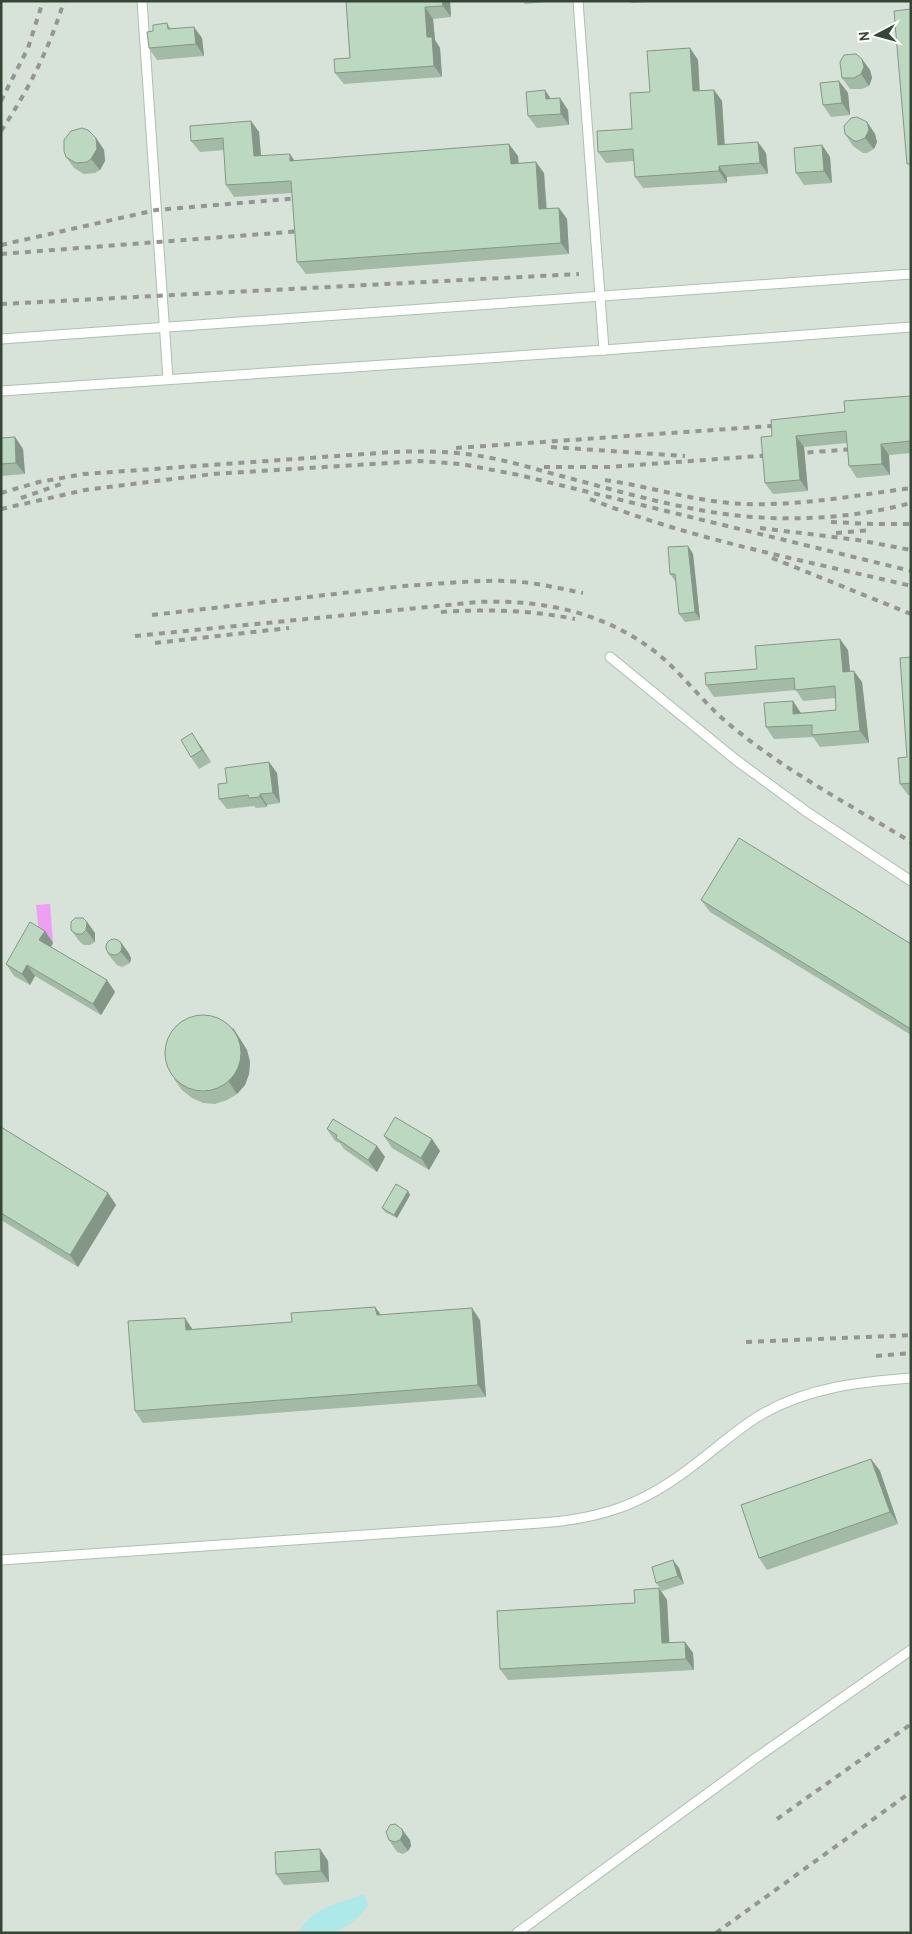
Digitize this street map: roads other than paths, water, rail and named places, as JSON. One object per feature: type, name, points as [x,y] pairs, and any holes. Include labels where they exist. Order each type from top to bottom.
[{"type":"lane","points":[[142,1],[168,379]]},
{"type":"lane","points":[[578,1],[604,350]]},
{"type":"lane","points":[[1,339],[911,274]]},
{"type":"lane","points":[[1,391],[911,328]]},
{"type":"lane","points":[[610,658],[704,732],[736,760],[807,812],[911,881]]},
{"type":"lane","points":[[1,1560],[540,1523],[584,1518],[619,1508],[655,1491],[691,1467],[746,1424],[781,1404],[840,1385],[911,1378]]},
{"type":"lane","points":[[517,1933],[756,1758],[911,1650]]},
{"type":"railway","points":[[1,101],[28,48],[43,1]]},
{"type":"railway","points":[[1,131],[37,68],[52,35],[64,1]]},
{"type":"railway","points":[[1,245],[156,210],[300,198]]},
{"type":"railway","points":[[1,254],[302,231]]},
{"type":"railway","points":[[1,304],[579,274]]},
{"type":"railway","points":[[456,448],[785,425]]},
{"type":"railway","points":[[551,447],[685,456]]},
{"type":"railway","points":[[544,467],[609,467],[855,449]]},
{"type":"railway","points":[[1,493],[39,482],[84,474],[393,452],[447,452],[497,459],[681,506],[753,517],[833,517],[859,514],[911,503]]},
{"type":"railway","points":[[1,509],[85,490],[213,474],[420,461],[461,464],[519,475],[911,571]]},
{"type":"railway","points":[[605,480],[698,499],[752,504],[798,503],[911,488]]},
{"type":"railway","points":[[21,498],[61,484]]},
{"type":"railway","points":[[590,499],[708,538],[911,586]]},
{"type":"railway","points":[[831,522],[911,524]]},
{"type":"railway","points":[[760,528],[858,540],[911,550]]},
{"type":"railway","points":[[836,533],[871,530]]},
{"type":"railway","points":[[772,558],[911,614]]},
{"type":"railway","points":[[152,615],[404,586],[468,582],[517,582],[583,593]]},
{"type":"railway","points":[[135,636],[478,602],[528,603],[577,613],[623,631],[645,644],[665,660],[726,721],[756,745],[821,788],[911,842]]},
{"type":"railway","points":[[441,612],[508,611],[575,619]]},
{"type":"railway","points":[[155,643],[289,628]]},
{"type":"railway","points":[[746,1342],[911,1335]]},
{"type":"railway","points":[[876,1356],[911,1353]]},
{"type":"railway","points":[[777,1819],[911,1724]]},
{"type":"railway","points":[[716,1933],[911,1792]]}]
